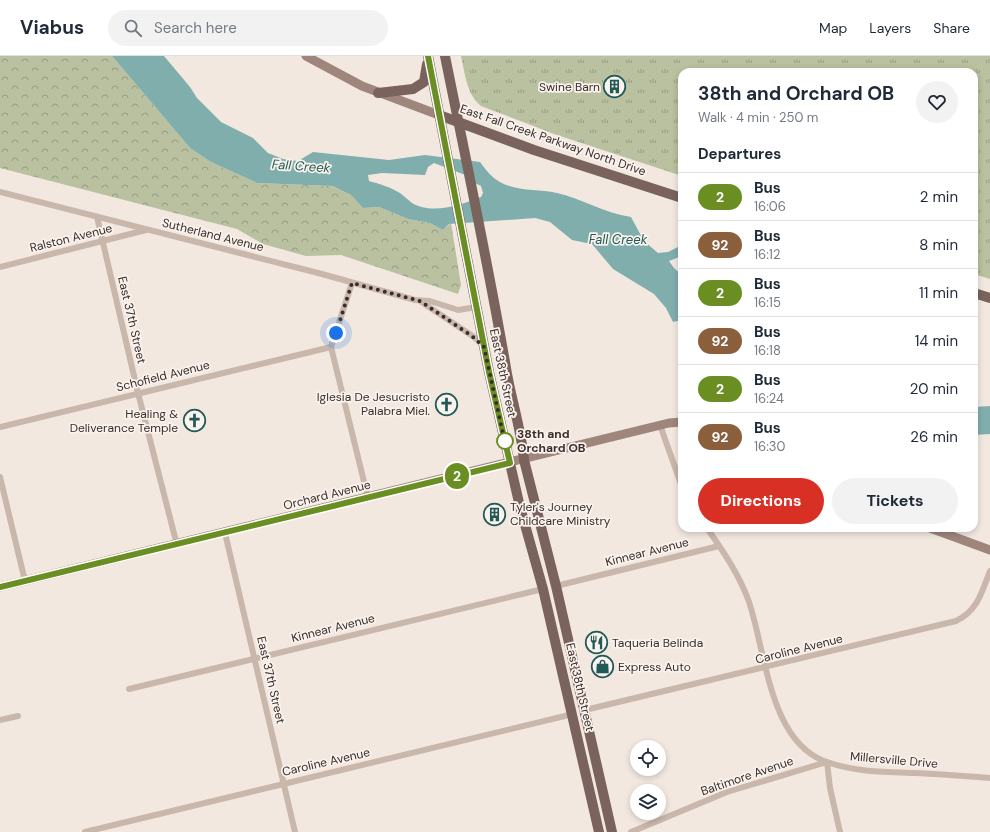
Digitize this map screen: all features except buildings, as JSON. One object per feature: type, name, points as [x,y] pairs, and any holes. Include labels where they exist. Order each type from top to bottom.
[{"type":"main road","points":[[378,93],[413,89],[419,86],[424,82],[426,76],[427,56]]},
{"type":"main road","name":"East 38th Street","points":[[427,56],[484,347],[520,507],[543,589],[600,832]]},
{"type":"main road","name":"East 38th Street","points":[[445,56],[492,284],[506,368],[522,440],[524,460],[556,586],[612,832]]},
{"type":"main road","name":"East Fall Creek Parkway North Drive","points":[[439,115],[534,150],[678,197]]},
{"type":"main road","points":[[978,294],[990,298]]},
{"type":"street","name":"East Fall Creek Parkway North Drive","points":[[306,56],[354,83],[439,115]]},
{"type":"street","name":"Sutherland Avenue","points":[[0,192],[420,301],[430,301],[458,310],[477,307]]},
{"type":"street","name":"East 37th Street","points":[[97,217],[138,393],[177,545]]},
{"type":"street","name":"Ralston Avenue","points":[[0,267],[148,230]]},
{"type":"street","points":[[352,283],[331,347],[368,498]]},
{"type":"street","name":"Sutherland Avenue","points":[[420,301],[472,336],[484,347]]},
{"type":"street","name":"Schofield Avenue","points":[[0,427],[331,347]]},
{"type":"street","name":"Orchard Avenue","points":[[0,587],[678,423]]},
{"type":"street","points":[[660,426],[678,476]]},
{"type":"street","points":[[0,477],[25,581]]},
{"type":"street","name":"Millersville Drive","points":[[710,532],[736,573],[747,598],[774,698],[787,726],[810,753],[826,762],[870,771],[990,778]]},
{"type":"street","points":[[941,532],[990,550]]},
{"type":"street","name":"East 37th Street","points":[[225,533],[295,832]]},
{"type":"street","name":"Kinnear Avenue","points":[[556,586],[720,546]]},
{"type":"street","name":"Caroline Avenue","points":[[585,710],[766,668],[956,621],[966,616],[975,607],[990,571]]},
{"type":"street","name":"Kinnear Avenue","points":[[129,689],[543,589]]},
{"type":"street","name":"Caroline Avenue","points":[[85,832],[573,714]]},
{"type":"street","points":[[0,720],[18,716]]},
{"type":"street","points":[[826,762],[840,832]]},
{"type":"street","name":"Baltimore Avenue","points":[[631,832],[727,792],[826,762]]},
{"type":"green space","points":[[0,56],[112,56],[190,148],[211,162],[257,183],[331,186],[351,195],[363,208],[379,207],[408,219],[430,223],[443,230],[451,223],[461,285],[458,294],[341,255],[306,256],[263,244],[237,229],[0,168]]},
{"type":"green space","points":[[461,56],[990,56],[990,279],[978,275],[978,68],[678,68],[678,175],[554,134],[481,106],[473,96],[465,77]]},
{"type":"water","name":"Fall Creek","points":[[112,56],[164,56],[190,87],[197,98],[221,122],[253,138],[268,153],[283,159],[298,161],[313,152],[389,160],[425,155],[480,162],[494,178],[507,185],[521,189],[557,193],[631,217],[644,241],[658,253],[668,252],[678,247],[678,258],[669,261],[678,272],[678,321],[673,322],[666,308],[654,294],[613,269],[592,244],[572,240],[550,222],[535,218],[449,224],[443,230],[430,223],[408,219],[379,207],[363,208],[351,195],[332,186],[257,183],[211,162],[190,148]],"holes":[[[434,163],[468,176],[473,182],[481,186],[483,193],[481,197],[456,206],[446,208],[428,208],[420,207],[412,203],[400,193],[369,181],[368,175],[382,173],[425,175],[428,167]]]},
{"type":"water","points":[[990,406],[990,434],[978,435],[978,407]]},
{"type":"bus line","name":"2","points":[[0,587],[510,463],[489,372],[428,56]]},
{"type":"place","name":"Swine Barn","points":[[615,87]]},
{"type":"place","name":"Iglesia De Jesucristo Palabra Miel.","points":[[446,404]]},
{"type":"place","name":"Healing & Deliverance Temple","points":[[194,421]]},
{"type":"place","name":"38th and Orchard OB","points":[[505,441]]},
{"type":"place","name":"Tyler's Journey Childcare Ministry","points":[[494,514]]},
{"type":"place","name":"Taqueria Belinda","points":[[596,643]]},
{"type":"place","name":"Express Auto","points":[[603,667]]},
{"type":"route","points":[[336,333],[352,283],[420,301],[472,336],[484,347],[505,443],[505,441]]}]
